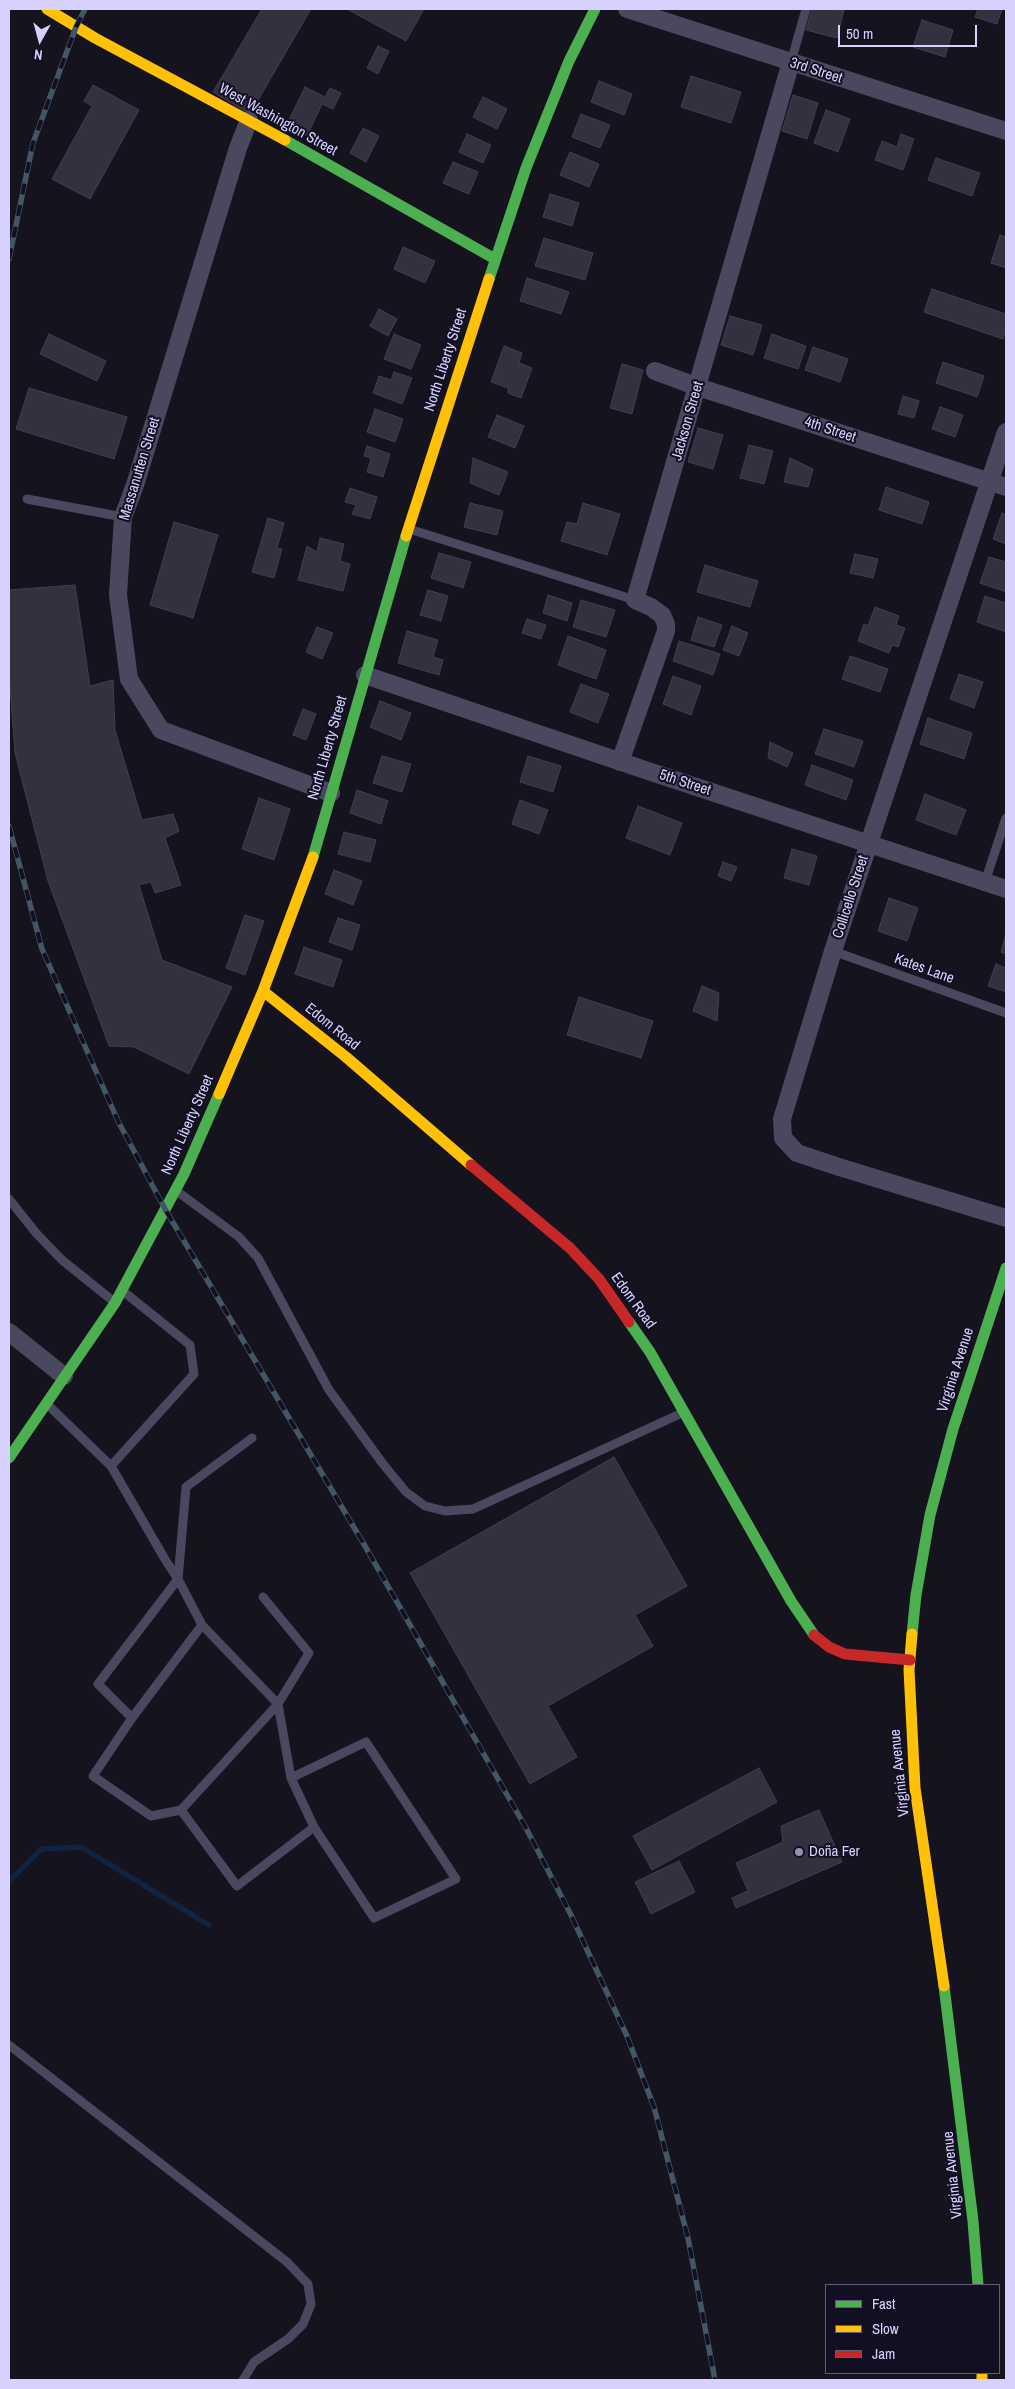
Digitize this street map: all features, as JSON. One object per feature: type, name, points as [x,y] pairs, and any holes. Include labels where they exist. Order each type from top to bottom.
[{"type":"street","name":"West Washington Street","points":[[47,9],[95,38],[249,120],[495,260]]},
{"type":"street","name":"North Liberty Street","points":[[9,1458],[115,1303],[176,1190],[263,990],[313,856],[408,529],[529,159],[569,61],[595,9]]},
{"type":"street","name":"3rd Street","points":[[627,9],[1006,131]]},
{"type":"street","name":"Jackson Street","points":[[635,600],[698,387],[790,62]]},
{"type":"street","name":"Massanutten Street","points":[[249,120],[238,148],[135,485],[123,516],[118,595],[129,679],[161,730],[331,793]]},
{"type":"street","name":"4th Street","points":[[655,371],[698,387],[998,484]]},
{"type":"street","name":"Collicello Street","points":[[1006,432],[998,484],[869,843],[833,951],[782,1119],[783,1138],[797,1153],[1006,1218]]},
{"type":"street","points":[[620,762],[666,632],[666,624],[662,615],[651,607],[635,600]]},
{"type":"street","name":"5th Street","points":[[366,675],[620,762],[1006,889]]},
{"type":"street","name":"Edom Road","points":[[263,990],[346,1057],[570,1248],[599,1279],[632,1324],[685,1412],[791,1601],[812,1634],[829,1647],[845,1654],[910,1660]]},
{"type":"street","name":"Virginia Avenue","points":[[978,2284],[974,2221],[956,2065],[914,1781],[910,1718],[910,1660],[916,1595],[932,1506],[955,1420],[1006,1268]]},
{"type":"street","points":[[9,1332],[64,1376]]},
{"type":"lane","points":[[790,62],[806,9]]},
{"type":"lane","points":[[27,499],[123,516]]},
{"type":"lane","points":[[408,529],[635,600]]},
{"type":"lane","points":[[985,882],[1006,818]]},
{"type":"lane","name":"Kates Lane","points":[[833,951],[1006,1013]]},
{"type":"lane","points":[[176,1190],[239,1238],[258,1258],[329,1390],[388,1471],[406,1492],[425,1506],[445,1511],[472,1509],[685,1412]]},
{"type":"lane","points":[[9,1199],[36,1233],[62,1260],[115,1303]]},
{"type":"lane","points":[[111,1466],[194,1374],[190,1345],[122,1290]]},
{"type":"lane","points":[[46,1403],[111,1466],[178,1579],[202,1625],[278,1704],[291,1778],[314,1827],[374,1918],[456,1879],[366,1742],[291,1778]]},
{"type":"lane","points":[[132,1718],[98,1684],[178,1579],[186,1487],[252,1438]]},
{"type":"lane","points":[[202,1625],[132,1718],[93,1776],[150,1816],[181,1810],[278,1704],[309,1653],[263,1597]]},
{"type":"lane","points":[[181,1810],[237,1886],[314,1827]]},
{"type":"lane","points":[[9,2045],[287,2262],[308,2284],[312,2300],[306,2320],[288,2339],[254,2362],[243,2380]]},
{"type":"building","points":[[262,9],[311,9],[250,114],[213,92]]},
{"type":"building","points":[[347,9],[424,9],[406,41]]},
{"type":"building","points":[[812,9],[844,10],[837,38],[806,30]]},
{"type":"building","points":[[978,9],[1002,9],[997,24],[975,17]]},
{"type":"building","points":[[922,20],[953,30],[945,57],[913,47]]},
{"type":"building","points":[[378,46],[389,51],[378,74],[367,68]]},
{"type":"building","points":[[691,76],[741,92],[731,123],[681,107]]},
{"type":"building","points":[[599,81],[632,94],[624,115],[591,102]]},
{"type":"building","points":[[93,85],[139,110],[90,199],[52,179],[92,106],[84,101]]},
{"type":"building","points":[[305,87],[325,97],[330,88],[341,93],[333,109],[322,104],[307,136],[286,126]]},
{"type":"building","points":[[793,95],[818,103],[807,139],[782,131]]},
{"type":"building","points":[[483,97],[507,109],[497,129],[473,117]]},
{"type":"building","points":[[826,110],[850,119],[838,152],[814,143]]},
{"type":"building","points":[[581,114],[610,125],[600,148],[572,137]]},
{"type":"building","points":[[363,128],[379,136],[366,162],[350,153]]},
{"type":"building","points":[[467,134],[491,145],[483,163],[459,152]]},
{"type":"building","points":[[901,134],[914,139],[903,170],[875,160],[882,141],[897,147]]},
{"type":"building","points":[[570,152],[599,164],[589,187],[560,175]]},
{"type":"building","points":[[936,158],[980,173],[972,196],[928,180]]},
{"type":"building","points":[[453,162],[478,172],[469,194],[443,183]]},
{"type":"building","points":[[550,194],[579,203],[572,226],[543,217]]},
{"type":"building","points":[[1000,235],[1006,237],[1006,268],[991,263]]},
{"type":"building","points":[[544,238],[593,253],[585,280],[535,266]]},
{"type":"building","points":[[403,247],[435,261],[425,283],[394,269]]},
{"type":"building","points":[[527,278],[569,292],[561,314],[520,301]]},
{"type":"building","points":[[932,289],[1006,314],[1006,330],[1003,339],[924,312]]},
{"type":"building","points":[[379,309],[397,319],[388,336],[370,326]]},
{"type":"building","points":[[730,316],[762,325],[753,355],[721,345]]},
{"type":"building","points":[[49,334],[106,361],[97,381],[40,354]]},
{"type":"building","points":[[394,334],[421,345],[411,369],[384,359]]},
{"type":"building","points":[[772,334],[806,346],[798,369],[764,358]]},
{"type":"building","points":[[504,346],[522,353],[519,363],[532,368],[521,398],[508,393],[508,388],[491,382]]},
{"type":"building","points":[[813,347],[848,359],[840,382],[805,370]]},
{"type":"building","points":[[943,362],[984,376],[977,397],[936,383]]},
{"type":"building","points":[[622,364],[643,370],[632,414],[610,408]]},
{"type":"building","points":[[394,372],[412,378],[402,404],[373,393],[379,376],[391,380]]},
{"type":"building","points":[[29,388],[127,417],[114,459],[16,429]]},
{"type":"building","points":[[903,396],[919,401],[914,418],[898,414]]},
{"type":"building","points":[[940,407],[963,415],[955,437],[932,429]]},
{"type":"building","points":[[375,409],[403,419],[395,442],[367,432]]},
{"type":"building","points":[[497,415],[524,426],[515,448],[488,437]]},
{"type":"building","points":[[698,428],[723,435],[713,469],[688,462]]},
{"type":"building","points":[[749,445],[773,451],[764,484],[740,478]]},
{"type":"building","points":[[367,446],[390,454],[383,477],[367,472],[371,458],[364,456]]},
{"type":"building","points":[[473,458],[508,472],[499,495],[470,483]]},
{"type":"building","points":[[790,458],[813,469],[808,487],[784,482]]},
{"type":"building","points":[[886,487],[929,502],[922,524],[879,510]]},
{"type":"building","points":[[350,488],[377,497],[370,519],[352,514],[356,505],[345,502]]},
{"type":"building","points":[[470,503],[503,511],[497,535],[464,527]]},
{"type":"building","points":[[583,503],[620,514],[607,555],[561,541],[567,522],[577,524]]},
{"type":"building","points":[[1002,513],[1006,515],[1006,544],[993,539]]},
{"type":"building","points":[[268,518],[284,523],[277,548],[282,549],[274,578],[252,572]]},
{"type":"building","points":[[174,522],[218,535],[193,618],[150,605]]},
{"type":"building","points":[[320,538],[344,544],[340,561],[350,564],[343,591],[298,580],[307,546],[317,552]]},
{"type":"building","points":[[439,553],[471,562],[463,588],[431,578]]},
{"type":"building","points":[[855,554],[878,559],[873,578],[850,573]]},
{"type":"building","points":[[989,557],[1006,562],[1006,592],[980,583]]},
{"type":"building","points":[[705,565],[758,581],[750,607],[697,592]]},
{"type":"building","points":[[75,585],[90,686],[113,680],[115,730],[142,820],[173,814],[179,831],[165,838],[181,885],[155,893],[151,882],[139,885],[162,960],[232,987],[189,1074],[134,1047],[109,1046],[48,881],[15,753],[9,673],[9,590]]},
{"type":"building","points":[[428,590],[448,596],[441,621],[420,615]]},
{"type":"building","points":[[548,595],[572,603],[567,621],[543,613]]},
{"type":"building","points":[[985,596],[1006,603],[1006,632],[977,622]]},
{"type":"building","points":[[581,600],[615,610],[606,637],[573,627]]},
{"type":"building","points":[[875,607],[899,616],[896,625],[905,628],[898,647],[892,645],[889,653],[858,641],[864,624],[868,626]]},
{"type":"building","points":[[698,617],[722,625],[714,647],[691,640]]},
{"type":"building","points":[[527,619],[546,625],[541,639],[522,633]]},
{"type":"building","points":[[732,626],[748,633],[739,656],[723,650]]},
{"type":"building","points":[[317,627],[333,633],[322,659],[306,652]]},
{"type":"building","points":[[407,631],[438,640],[433,657],[443,660],[439,675],[398,663]]},
{"type":"building","points":[[568,636],[606,650],[596,679],[558,665]]},
{"type":"building","points":[[679,641],[720,654],[713,675],[673,661]]},
{"type":"building","points":[[850,656],[888,669],[880,692],[842,679]]},
{"type":"building","points":[[959,674],[983,682],[974,708],[950,699]]},
{"type":"building","points":[[673,676],[701,686],[691,715],[663,704]]},
{"type":"building","points":[[581,684],[609,694],[598,723],[570,712]]},
{"type":"building","points":[[380,701],[411,713],[401,740],[370,727]]},
{"type":"building","points":[[303,709],[316,714],[306,740],[293,735]]},
{"type":"building","points":[[928,718],[972,733],[964,759],[920,744]]},
{"type":"building","points":[[824,729],[863,741],[854,767],[815,754]]},
{"type":"building","points":[[770,742],[793,753],[787,767],[768,758]]},
{"type":"building","points":[[382,756],[411,764],[402,792],[373,783]]},
{"type":"building","points":[[528,756],[561,766],[553,792],[520,782]]},
{"type":"building","points":[[812,765],[853,780],[846,800],[805,785]]},
{"type":"building","points":[[357,790],[388,801],[381,824],[350,813]]},
{"type":"building","points":[[925,794],[966,810],[956,835],[916,820]]},
{"type":"building","points":[[259,798],[290,809],[274,860],[242,849]]},
{"type":"building","points":[[520,800],[548,810],[539,834],[512,824]]},
{"type":"building","points":[[638,806],[682,823],[670,855],[626,838]]},
{"type":"building","points":[[344,832],[376,840],[370,862],[338,854]]},
{"type":"building","points":[[792,849],[817,856],[809,885],[784,878]]},
{"type":"building","points":[[723,862],[737,867],[731,881],[718,876]]},
{"type":"building","points":[[334,870],[362,881],[353,905],[325,894]]},
{"type":"building","points":[[889,898],[918,908],[907,941],[878,931]]},
{"type":"building","points":[[245,915],[264,921],[245,975],[226,968]]},
{"type":"building","points":[[338,918],[360,925],[352,950],[329,942]]},
{"type":"building","points":[[1006,933],[1006,954],[1001,952]]},
{"type":"building","points":[[304,947],[342,960],[333,987],[295,974]]},
{"type":"building","points":[[996,964],[1006,968],[1006,992],[988,986]]},
{"type":"building","points":[[702,986],[719,993],[717,1021],[693,1011]]},
{"type":"building","points":[[579,997],[653,1021],[641,1058],[567,1035]]},
{"type":"building","points":[[614,1457],[687,1586],[635,1615],[653,1646],[548,1706],[577,1757],[530,1784],[410,1573]]},
{"type":"building","points":[[759,1768],[777,1802],[652,1870],[633,1836]]},
{"type":"building","name":"Doña Fer","points":[[819,1810],[842,1862],[736,1908],[732,1898],[748,1891],[736,1863],[783,1842],[781,1826]]},
{"type":"building","points":[[679,1861],[695,1892],[651,1914],[635,1882]]},
{"type":"waterway","points":[[9,1881],[41,1849],[81,1847],[209,1925]]},
{"type":"railway","points":[[9,259],[33,143],[76,27],[85,9]]},
{"type":"railway","points":[[9,826],[42,949],[118,1121],[165,1209],[365,1546],[526,1828],[571,1915],[627,2036],[654,2107],[688,2238],[715,2380]]},
{"type":"traffic: fast","points":[[489,279],[526,168],[569,61],[595,9]]},
{"type":"traffic: fast","points":[[285,140],[495,259]]},
{"type":"traffic: fast","points":[[313,857],[406,536]]},
{"type":"traffic: fast","points":[[9,1458],[115,1303],[184,1174],[219,1094]]},
{"type":"traffic: fast","points":[[912,1634],[916,1595],[930,1515],[953,1429],[1006,1268]]},
{"type":"traffic: fast","points":[[629,1322],[650,1352],[791,1601],[814,1635]]},
{"type":"traffic: fast","points":[[944,1986],[973,2221],[978,2284]]},
{"type":"traffic: slow","points":[[47,9],[95,38],[285,140]]},
{"type":"traffic: slow","points":[[406,536],[489,279]]},
{"type":"traffic: slow","points":[[219,1094],[263,991],[313,857]]},
{"type":"traffic: slow","points":[[263,991],[346,1057],[471,1165]]},
{"type":"traffic: slow","points":[[912,1634],[909,1670],[915,1788],[944,1986]]},
{"type":"traffic: slow","points":[[982,2374],[982,2380]]},
{"type":"traffic: jam","points":[[471,1165],[570,1248],[599,1279],[629,1322]]},
{"type":"traffic: jam","points":[[814,1635],[829,1647],[845,1654],[910,1660]]},
{"type":"place","name":"Doña Fer","points":[[799,1852]]}]
